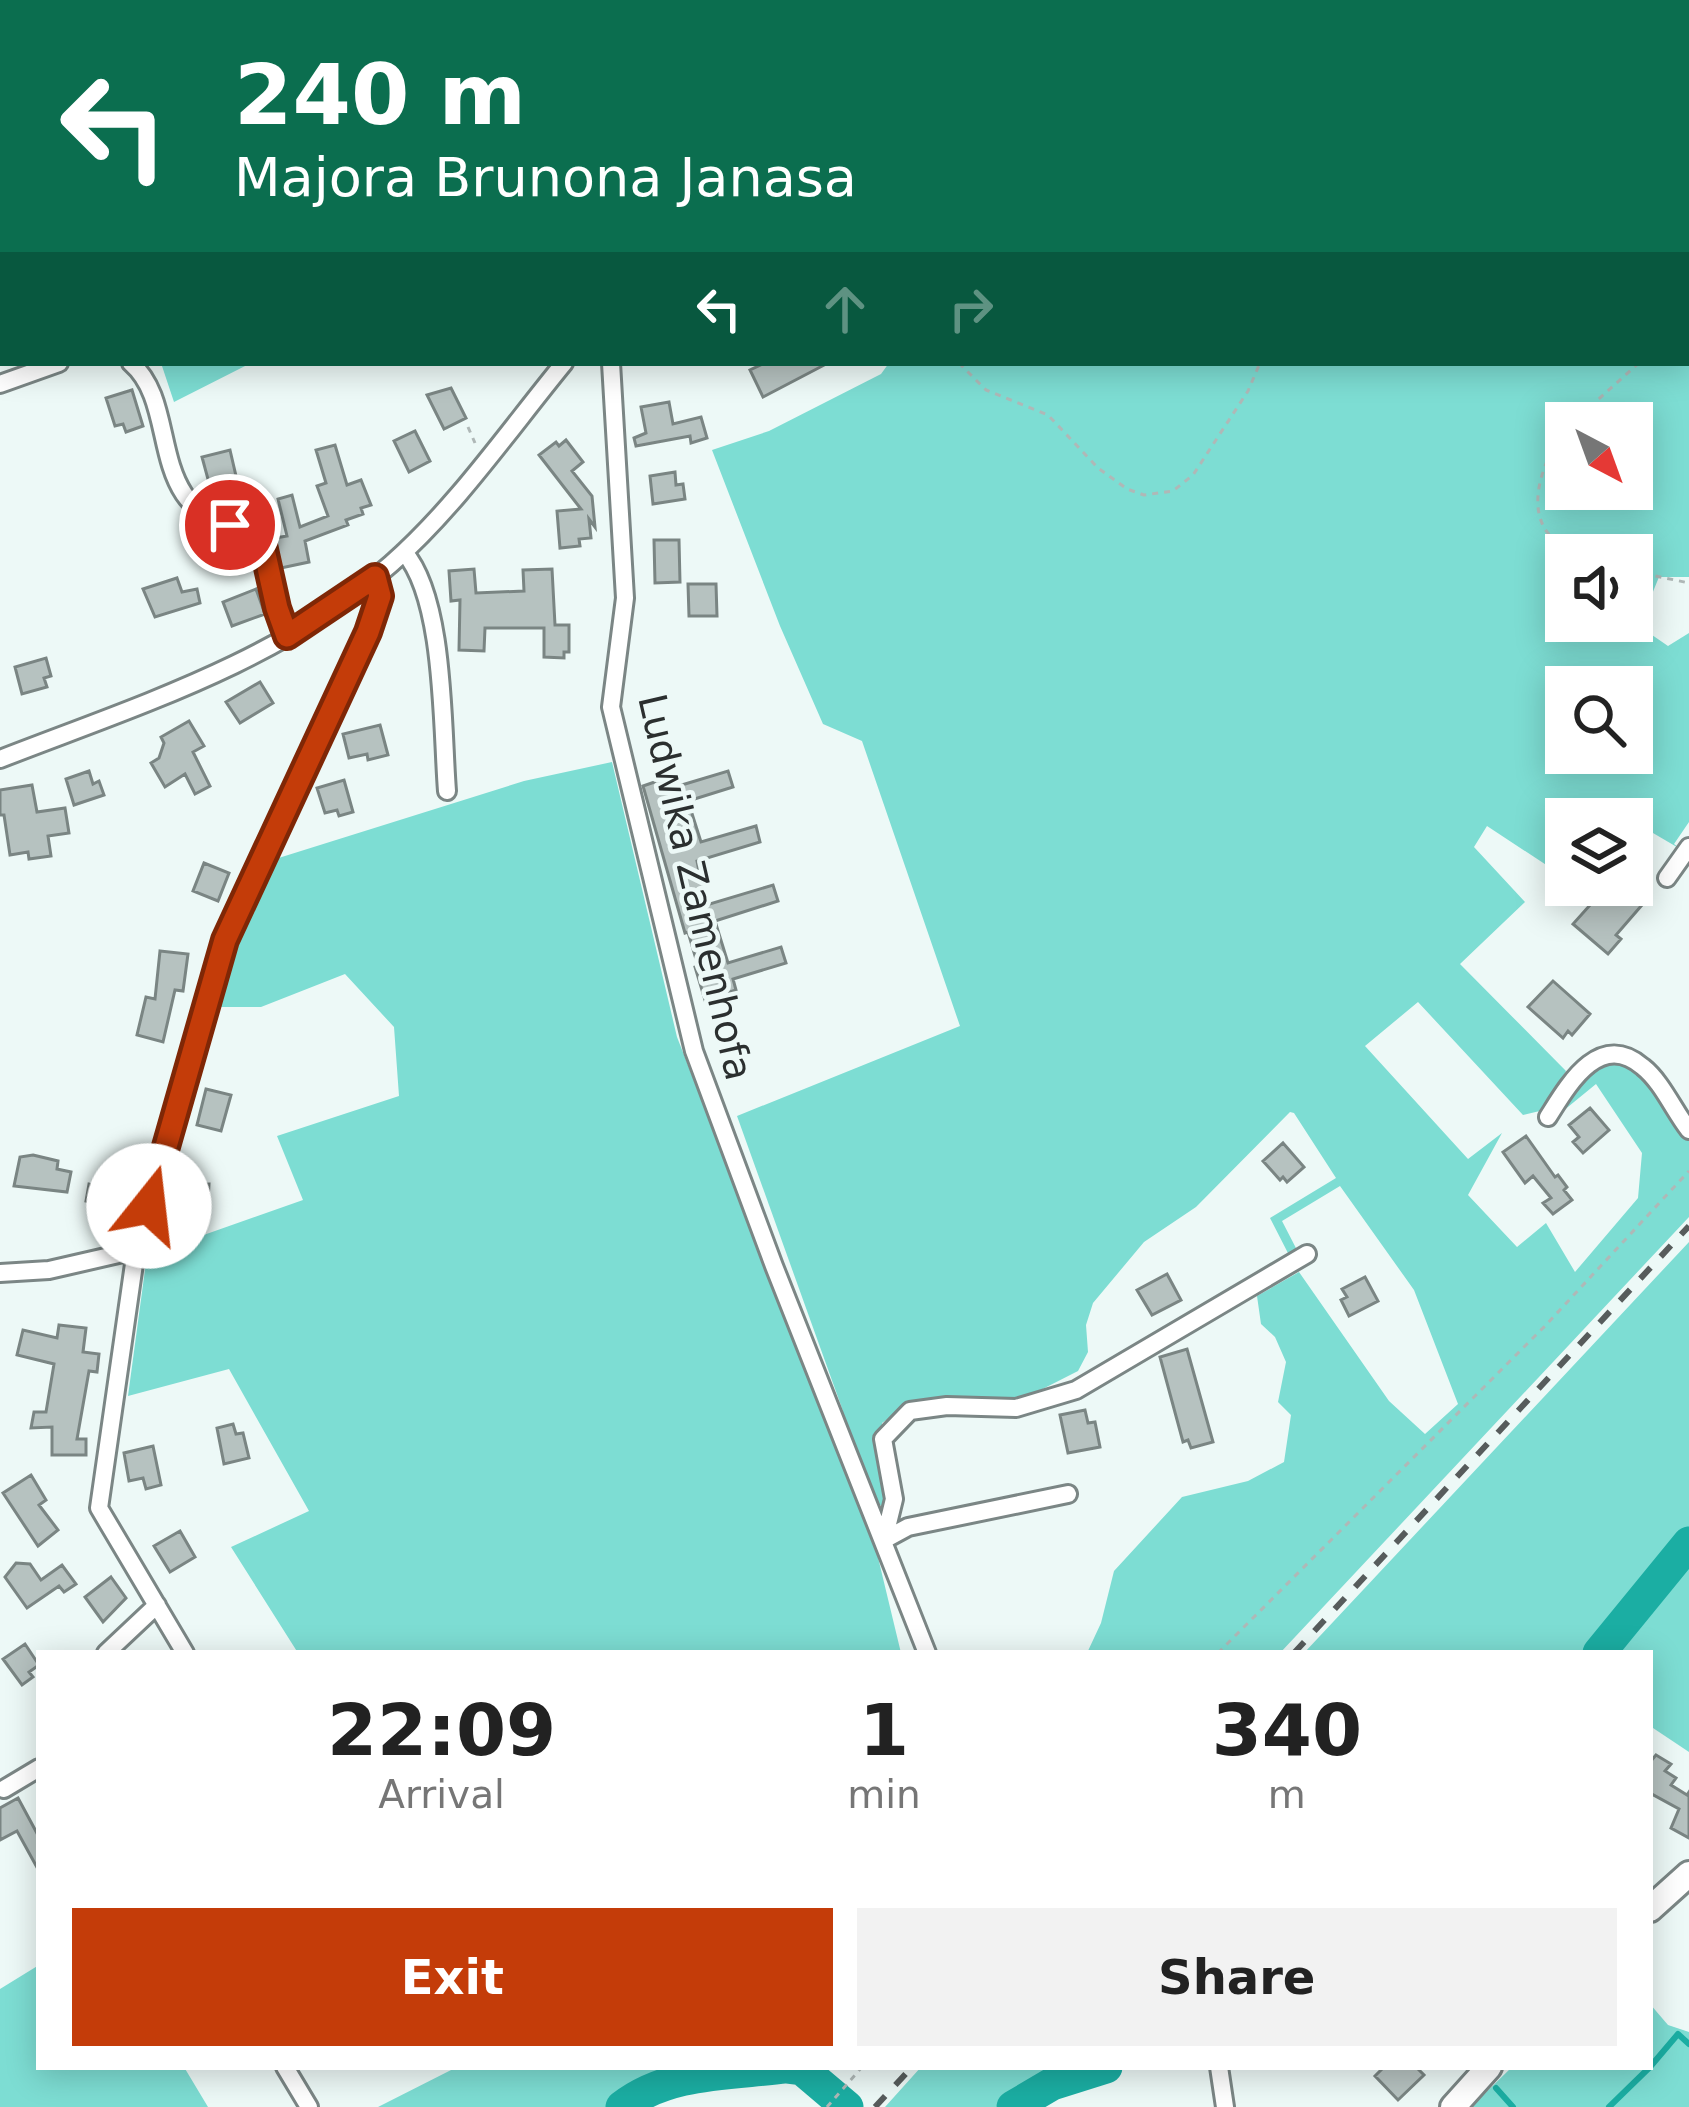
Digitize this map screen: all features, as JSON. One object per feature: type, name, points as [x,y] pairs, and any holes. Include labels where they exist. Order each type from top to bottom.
[{"type":"street","points":[[0,384],[51,366]]},
{"type":"street","points":[[134,366],[152,397],[182,492],[205,512],[263,545],[287,636]]},
{"type":"street","points":[[0,759],[206,680],[287,636],[375,577],[404,552],[561,366]]},
{"type":"street","name":"Ludwika Zamenhofa","points":[[611,366],[625,598],[611,707],[694,1051],[926,1650]]},
{"type":"street","points":[[404,552],[415,566],[431,609],[447,791]]},
{"type":"street","points":[[183,1650],[100,1508],[136,1250],[225,940],[368,632],[380,596],[375,577]]},
{"type":"street","points":[[1667,878],[1689,847]]},
{"type":"street","points":[[1548,1118],[1574,1074],[1596,1060],[1616,1057],[1646,1069],[1689,1130]]},
{"type":"street","points":[[0,1273],[49,1270],[136,1250]]},
{"type":"street","name":"Ludwika Zamenhofa","points":[[884,1540],[894,1499],[883,1439],[910,1411],[947,1406],[1016,1408],[1076,1390],[1307,1254]]},
{"type":"street","points":[[884,1540],[908,1527],[1068,1493]]},
{"type":"street","points":[[109,1650],[157,1605]]},
{"type":"street","points":[[4,1789],[36,1770]]},
{"type":"street","points":[[1653,1906],[1689,1874]]},
{"type":"street","points":[[287,2070],[309,2107]]},
{"type":"street","points":[[1219,2070],[1225,2107]]},
{"type":"street","points":[[1453,2107],[1486,2070]]},
{"type":"path","points":[[962,366],[986,390],[1048,415],[1098,468],[1144,495],[1173,491],[1193,475],[1248,391],[1259,366]]},
{"type":"path","points":[[1596,402],[1637,366]]},
{"type":"path","points":[[468,427],[480,448]]},
{"type":"path","points":[[1545,477],[1538,501],[1548,534]]},
{"type":"path","points":[[1653,575],[1689,583]]},
{"type":"path","points":[[1221,1650],[1545,1326],[1689,1171]]},
{"type":"path","points":[[829,2105],[860,2070]]},
{"type":"shaded area","points":[[162,366],[245,366],[174,402]]},
{"type":"shaded area","points":[[887,366],[1689,366],[1689,577],[1659,577],[1653,592],[1653,534],[1545,534],[1545,642],[1653,642],[1653,636],[1668,646],[1689,633],[1689,822],[1674,844],[1682,850],[1653,833],[1653,798],[1545,798],[1545,864],[1487,826],[1474,847],[1525,902],[1460,964],[1566,1071],[1544,1110],[1523,1115],[1418,1002],[1365,1046],[1468,1159],[1502,1133],[1468,1195],[1517,1247],[1546,1223],[1575,1272],[1638,1198],[1642,1153],[1596,1084],[1563,1111],[1575,1086],[1590,1070],[1610,1065],[1638,1069],[1689,1140],[1689,1217],[1283,1650],[1088,1650],[1101,1623],[1114,1571],[1182,1497],[1248,1481],[1284,1462],[1291,1415],[1278,1402],[1286,1362],[1275,1337],[1261,1324],[1257,1296],[1299,1272],[1389,1401],[1425,1434],[1458,1404],[1414,1290],[1340,1186],[1282,1221],[1298,1252],[1290,1257],[1270,1218],[1336,1178],[1294,1113],[1196,1207],[1144,1242],[1093,1303],[1086,1325],[1088,1352],[1078,1371],[1013,1404],[911,1403],[882,1423],[886,1510],[875,1501],[838,1414],[843,1411],[737,1116],[960,1026],[862,741],[823,724],[712,450],[769,431],[881,374]]},
{"type":"shaded area","points":[[612,762],[677,1037],[875,1545],[900,1650],[296,1650],[231,1547],[309,1511],[229,1369],[128,1396],[147,1255],[303,1200],[277,1136],[399,1096],[394,1027],[345,974],[261,1007],[213,1007],[269,861],[524,781]]},
{"type":"shaded area","points":[[1689,1242],[1689,1536],[1594,1650],[1307,1650]]},
{"type":"shaded area","points":[[1689,1554],[1689,1752],[1653,1728],[1653,1650],[1612,1650]]},
{"type":"shaded area","points":[[36,1967],[36,2070],[186,2070],[208,2107],[0,2107],[0,1989]]},
{"type":"shaded area","points":[[1653,2008],[1668,2025],[1689,2032],[1689,2107],[1471,2107],[1509,2070],[1653,2070]]},
{"type":"shaded area","points":[[451,2070],[700,2070],[662,2079],[611,2107],[378,2107]]},
{"type":"shaded area","points":[[918,2070],[1048,2070],[1048,2076],[996,2107],[885,2107]]},
{"type":"building","points":[[759,366],[822,366],[763,397],[750,370]]},
{"type":"building","points":[[451,388],[466,418],[444,429],[427,395]]},
{"type":"building","points":[[132,390],[143,426],[126,432],[123,424],[115,426],[106,398]]},
{"type":"building","points":[[669,402],[673,424],[701,417],[707,438],[691,443],[690,436],[636,446],[634,438],[646,433],[641,407]]},
{"type":"building","points":[[415,431],[430,461],[409,472],[394,441]]},
{"type":"building","points":[[566,440],[583,462],[572,471],[592,496],[595,527],[589,519],[591,538],[579,539],[580,546],[560,548],[557,511],[581,509],[539,455]]},
{"type":"building","points":[[335,445],[347,485],[361,480],[371,505],[361,508],[363,514],[346,520],[348,525],[305,541],[309,562],[281,568],[275,538],[287,536],[278,499],[292,495],[300,527],[328,516],[317,486],[326,483],[316,450]]},
{"type":"building","points":[[230,450],[236,476],[209,483],[202,457]]},
{"type":"building","points":[[675,472],[685,499],[653,504],[650,476]]},
{"type":"building","points":[[654,540],[679,540],[680,582],[655,583]]},
{"type":"building","points":[[474,569],[476,593],[524,591],[523,570],[552,569],[555,625],[569,625],[569,652],[564,652],[564,658],[544,657],[544,628],[485,628],[484,651],[459,650],[460,600],[451,601],[449,571]]},
{"type":"building","points":[[177,578],[182,592],[197,589],[200,603],[155,617],[143,589]]},
{"type":"building","points":[[688,584],[716,584],[717,616],[689,616]]},
{"type":"building","points":[[256,589],[265,614],[232,626],[223,602]]},
{"type":"building","points":[[46,658],[51,676],[44,678],[47,687],[22,694],[15,667]]},
{"type":"building","points":[[260,682],[273,703],[240,723],[226,702]]},
{"type":"building","points":[[189,721],[204,746],[193,752],[210,786],[195,794],[185,774],[165,787],[151,763],[159,758],[161,737]]},
{"type":"building","points":[[380,725],[388,755],[349,758],[343,734]]},
{"type":"building","points":[[89,771],[104,795],[74,805],[66,779]]},
{"type":"building","points":[[728,771],[733,787],[688,801],[701,842],[756,826],[760,842],[697,861],[699,871],[710,904],[773,885],[778,901],[715,921],[728,963],[781,947],[786,963],[733,979],[736,990],[705,1000],[643,786],[672,776],[675,787]]},
{"type":"building","points":[[344,780],[353,812],[325,813],[317,788]]},
{"type":"building","points":[[32,785],[37,812],[65,808],[69,833],[48,836],[51,856],[29,859],[28,852],[10,855],[4,815],[0,815],[0,790]]},
{"type":"building","points":[[204,863],[229,873],[218,901],[193,891]]},
{"type":"building","points":[[1589,906],[1641,906],[1616,935],[1621,939],[1608,954],[1573,924]]},
{"type":"building","points":[[160,951],[188,954],[183,991],[175,990],[163,1042],[137,1035],[146,997],[155,999]]},
{"type":"building","points":[[1553,981],[1590,1014],[1572,1035],[1568,1031],[1563,1038],[1528,1007]]},
{"type":"building","points":[[206,1089],[231,1095],[221,1131],[197,1125]]},
{"type":"building","points":[[1590,1108],[1609,1130],[1583,1153],[1573,1142],[1579,1137],[1569,1125]]},
{"type":"building","points":[[1526,1136],[1572,1200],[1553,1214],[1543,1203],[1551,1198],[1533,1176],[1525,1183],[1503,1152]]},
{"type":"building","points":[[1283,1143],[1304,1167],[1287,1182],[1263,1161]]},
{"type":"building","points":[[20,1157],[58,1161],[57,1169],[71,1172],[67,1192],[14,1186]]},
{"type":"building","points":[[99,1175],[125,1180],[119,1207],[86,1201],[89,1184],[97,1186]]},
{"type":"building","points":[[209,1184],[207,1221],[192,1220],[192,1211],[180,1210],[181,1185]]},
{"type":"building","points":[[1167,1274],[1181,1300],[1152,1315],[1137,1290]]},
{"type":"building","points":[[1365,1277],[1378,1301],[1349,1316],[1341,1300],[1347,1297],[1342,1289]]},
{"type":"building","points":[[59,1325],[86,1328],[83,1352],[99,1354],[97,1372],[89,1371],[77,1439],[86,1439],[86,1455],[52,1455],[52,1427],[31,1428],[34,1412],[46,1412],[54,1364],[17,1355],[23,1330],[57,1338]]},
{"type":"building","points":[[1187,1349],[1213,1442],[1191,1448],[1188,1440],[1183,1442],[1160,1357]]},
{"type":"building","points":[[1085,1410],[1088,1423],[1095,1422],[1100,1447],[1068,1453],[1060,1415]]},
{"type":"building","points":[[233,1424],[236,1434],[243,1433],[249,1458],[224,1464],[217,1428]]},
{"type":"building","points":[[153,1446],[161,1485],[146,1489],[143,1478],[129,1481],[124,1453]]},
{"type":"building","points":[[31,1475],[46,1500],[39,1505],[58,1530],[38,1546],[3,1493]]},
{"type":"building","points":[[180,1531],[195,1557],[170,1572],[154,1546]]},
{"type":"building","points":[[16,1563],[30,1564],[41,1580],[62,1565],[76,1584],[64,1592],[59,1586],[27,1608],[5,1577]]},
{"type":"building","points":[[111,1577],[126,1598],[103,1622],[85,1597]]},
{"type":"building","points":[[25,1644],[36,1660],[29,1672],[33,1677],[22,1685],[3,1659]]},
{"type":"building","points":[[1656,1755],[1671,1764],[1665,1771],[1676,1778],[1671,1785],[1689,1792],[1689,1838],[1671,1828],[1679,1809],[1653,1795]]},
{"type":"building","points":[[18,1798],[36,1831],[36,1866],[17,1831],[0,1840],[0,1808]]},
{"type":"building","points":[[1381,2070],[1419,2070],[1424,2075],[1398,2100],[1375,2076]]},
{"type":"waterway","points":[[1601,1650],[1689,1543]]},
{"type":"waterway","points":[[1653,2063],[1678,2034],[1689,2044]]},
{"type":"waterway","points":[[622,2107],[679,2080],[754,2070]]},
{"type":"waterway","points":[[803,2070],[847,2107]]},
{"type":"waterway","points":[[1013,2107],[1052,2084],[1096,2070]]},
{"type":"waterway","points":[[1609,2107],[1647,2070]]},
{"type":"waterway","points":[[1496,2088],[1513,2107]]},
{"type":"railway","points":[[1297,1650],[1689,1226]]},
{"type":"railway","points":[[875,2107],[909,2070]]},
{"type":"route","points":[[149,1206],[225,940],[368,632],[380,596],[375,577],[287,636],[263,545],[230,525]]}]
